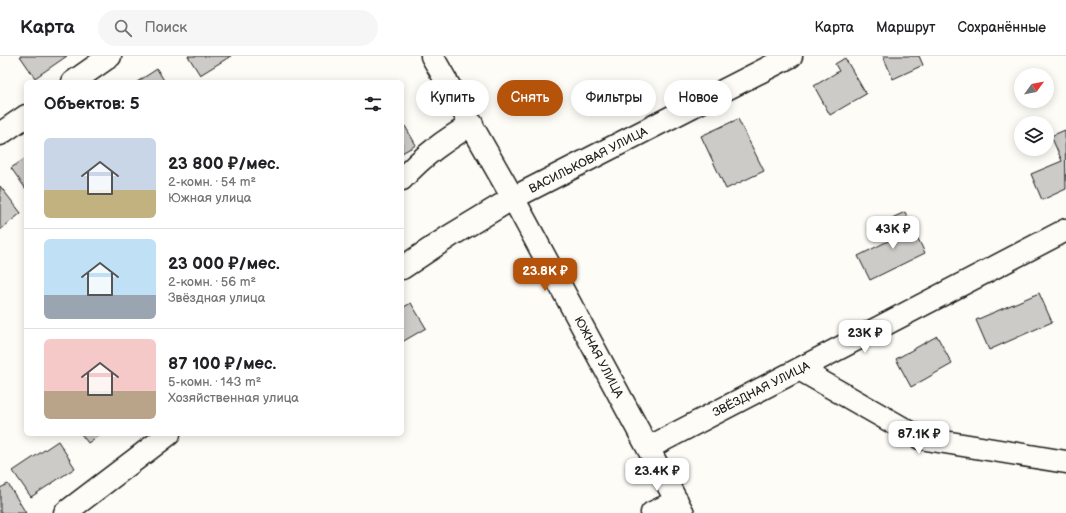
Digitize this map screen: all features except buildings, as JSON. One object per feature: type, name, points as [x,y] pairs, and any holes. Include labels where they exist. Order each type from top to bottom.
[{"type":"street","points":[[76,80],[110,56]]},
{"type":"street","name":"ЮЖНАЯ УЛИЦА","points":[[432,56],[513,198],[680,507]]},
{"type":"street","name":"ВАСИЛЬКОВАЯ УЛИЦА","points":[[404,267],[450,236],[513,198],[791,56]]},
{"type":"street","points":[[0,134],[24,117]]},
{"type":"street","points":[[404,177],[419,161],[440,144],[472,124]]},
{"type":"street","name":"ЗВЁЗДНАЯ УЛИЦА","points":[[648,448],[1066,230]]},
{"type":"street","points":[[799,369],[920,438],[1066,462]]},
{"type":"street","points":[[65,513],[166,436]]},
{"type":"street","points":[[652,513],[680,507]]}]
